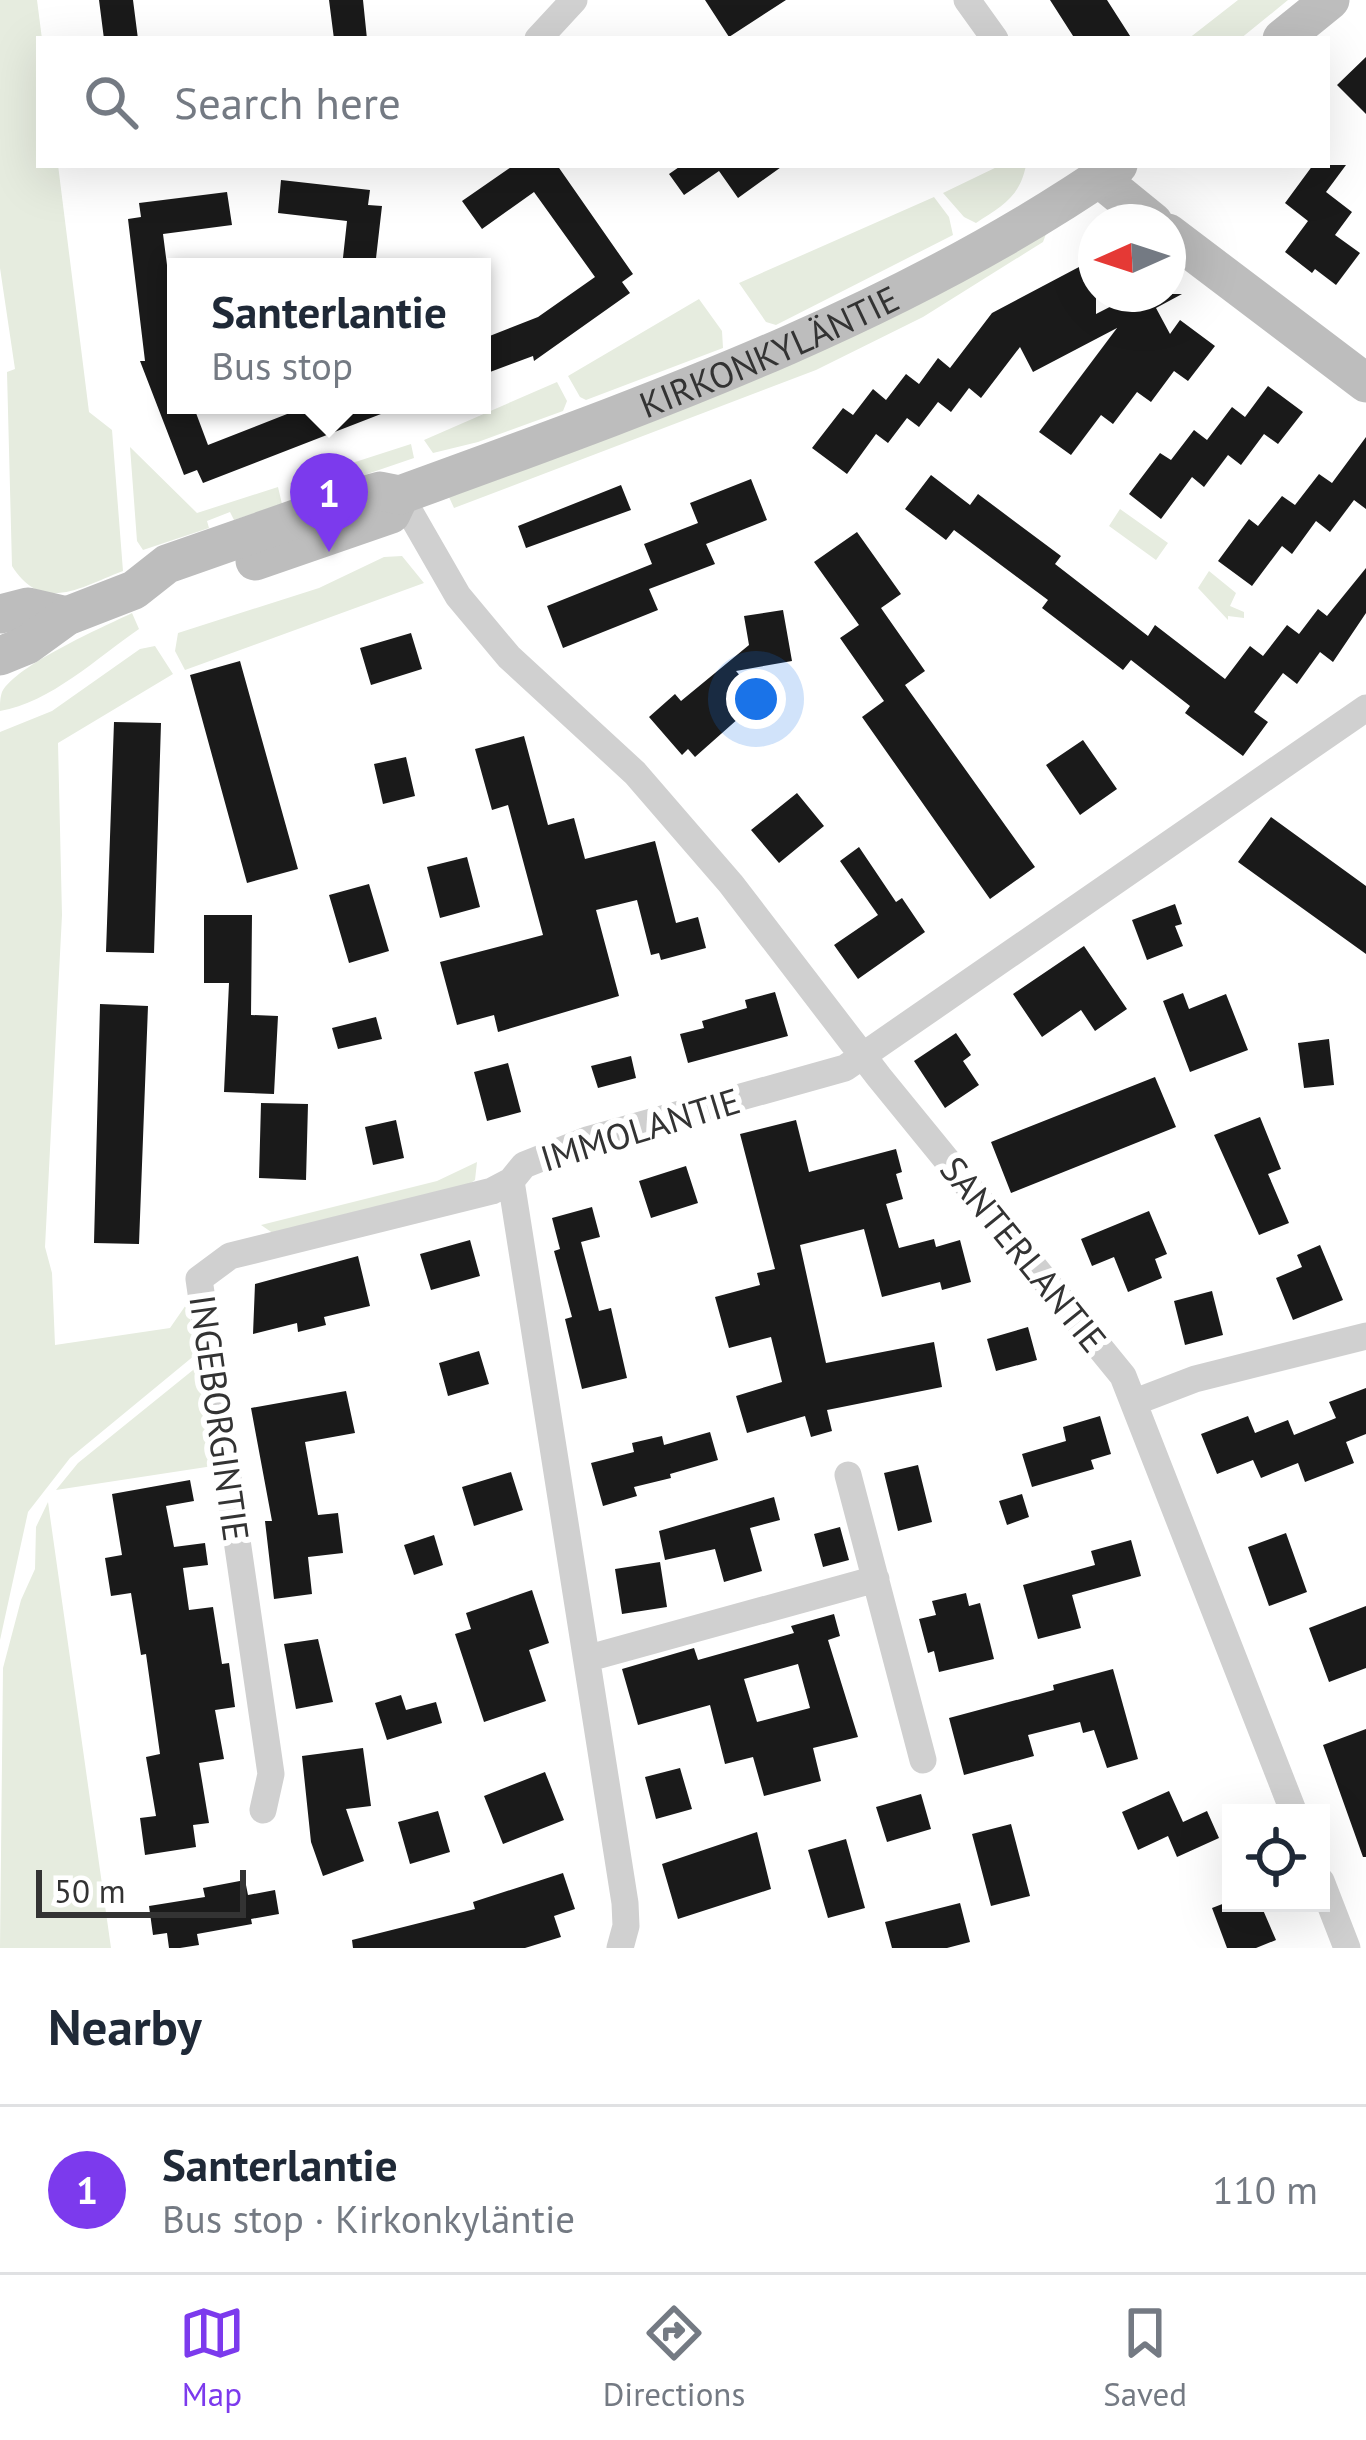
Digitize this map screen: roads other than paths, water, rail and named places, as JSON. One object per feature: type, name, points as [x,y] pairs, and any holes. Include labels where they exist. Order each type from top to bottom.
[{"type":"street","points":[[541,36],[574,0]]},
{"type":"street","points":[[967,0],[993,36]]},
{"type":"street","points":[[1286,36],[1330,0]]},
{"type":"street","points":[[1102,169],[1136,204]]},
{"type":"street","name":"KIRKONKYLÄNTIE","points":[[0,656],[27,645],[68,616],[134,590],[173,588],[371,522],[391,514],[400,495],[756,360],[913,286],[1102,169]]},
{"type":"street","points":[[1186,247],[1366,383]]},
{"type":"street","name":"SANTERLANTIE","points":[[400,495],[458,596],[509,657],[635,773],[734,889],[1123,1376],[1291,1804]]},
{"type":"street","name":"KIRKONKYLÄNTIE","points":[[0,614],[28,608],[68,616]]},
{"type":"street","name":"IMMOLANTIE","points":[[620,1948],[626,1903],[511,1181],[524,1165],[587,1140],[845,1069],[1366,708]]},
{"type":"street","name":"INGEBORGINTIE","points":[[263,1810],[271,1774],[199,1279],[230,1256],[492,1191],[511,1181]]},
{"type":"street","points":[[1135,1402],[1196,1378],[1366,1336]]},
{"type":"street","points":[[848,1475],[922,1760]]},
{"type":"street","points":[[589,1658],[876,1579]]},
{"type":"street","points":[[1330,1904],[1347,1948]]},
{"type":"place","name":"Santerlantie","points":[[329,552]]}]
